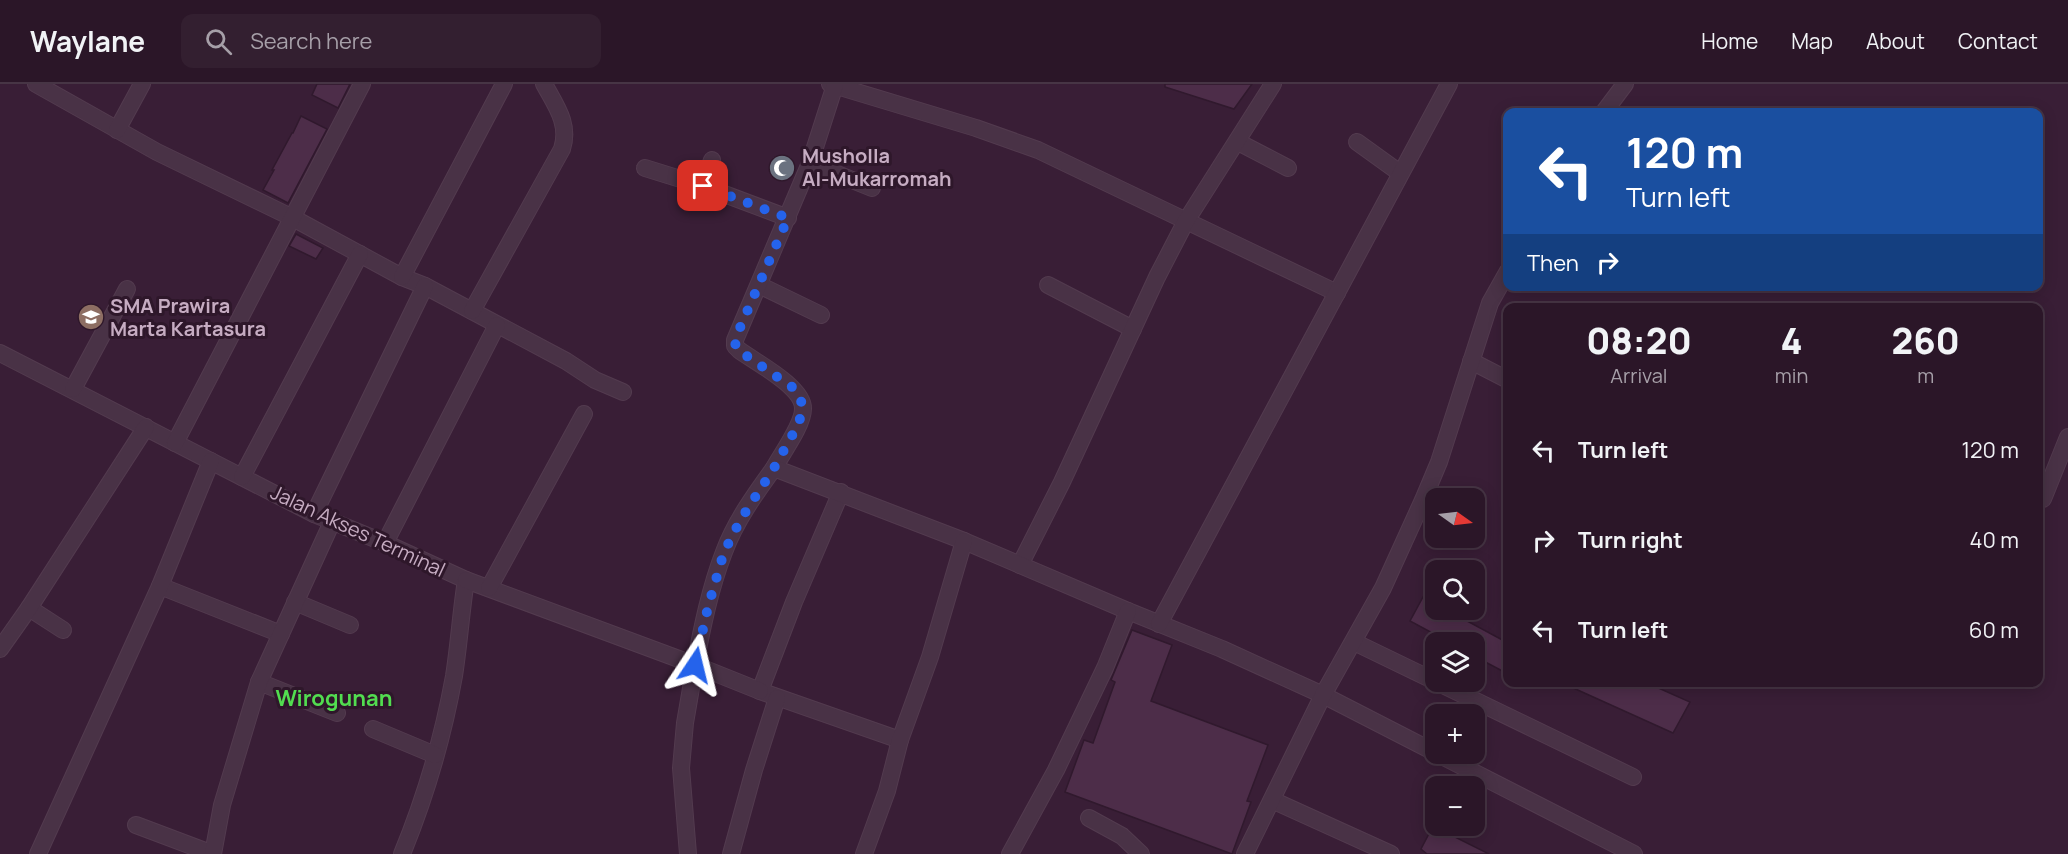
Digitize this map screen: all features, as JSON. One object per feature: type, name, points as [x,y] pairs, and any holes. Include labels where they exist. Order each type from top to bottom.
[{"type":"street","points":[[36,84],[157,152],[293,218],[402,277],[424,285],[595,380],[623,392]]},
{"type":"street","points":[[117,130],[142,84]]},
{"type":"street","points":[[175,443],[362,84]]},
{"type":"street","points":[[402,277],[504,84]]},
{"type":"street","points":[[472,311],[562,149],[566,136],[562,118],[544,84]]},
{"type":"street","points":[[1020,565],[1186,221],[1273,84]]},
{"type":"street","points":[[1159,624],[1449,84]]},
{"type":"street","points":[[1607,108],[1625,84]]},
{"type":"street","points":[[688,854],[681,768],[690,663],[724,552],[741,519],[798,425],[803,409],[800,397],[792,387],[735,346],[739,330],[810,163],[833,85],[976,128],[1038,150],[1337,293]]},
{"type":"street","points":[[1238,142],[1288,168]]},
{"type":"street","points":[[1357,142],[1401,172]]},
{"type":"street","points":[[703,186],[712,160]]},
{"type":"street","points":[[810,163],[872,188]]},
{"type":"street","points":[[645,168],[703,186],[788,218]]},
{"type":"street","points":[[242,477],[360,254]]},
{"type":"street","points":[[1245,854],[1323,695],[1383,588],[1423,500],[1439,462],[1491,303],[1503,281]]},
{"type":"street","points":[[314,514],[424,285]]},
{"type":"street","points":[[759,285],[821,315]]},
{"type":"street","points":[[1048,285],[1133,329]]},
{"type":"street","points":[[73,389],[127,289]]},
{"type":"street","points":[[385,543],[497,325]]},
{"type":"street","name":"Jalan Akses Terminal","points":[[0,353],[314,514],[385,543],[465,580],[453,678],[416,822],[402,854]]},
{"type":"street","points":[[1471,361],[1503,377]]},
{"type":"street","points":[[489,588],[584,414]]},
{"type":"street","points":[[0,649],[146,427]]},
{"type":"street","points":[[2043,500],[2068,437]]},
{"type":"street","points":[[38,854],[160,586],[211,461]]},
{"type":"street","points":[[774,468],[964,541],[1222,649],[1323,695],[1425,747]]},
{"type":"street","points":[[760,691],[794,602],[841,492]]},
{"type":"street","points":[[136,825],[213,854],[222,805],[259,682],[332,522]]},
{"type":"street","points":[[864,854],[886,791],[900,740],[930,657],[964,541]]},
{"type":"street","points":[[465,580],[690,663],[777,698],[900,740]]},
{"type":"street","points":[[160,586],[280,634]]},
{"type":"street","points":[[295,602],[350,626]]},
{"type":"street","points":[[29,608],[63,630]]},
{"type":"street","points":[[1010,854],[1056,770],[1105,668],[1128,611]]},
{"type":"street","points":[[1354,642],[1633,777]]},
{"type":"street","points":[[259,682],[337,713]]},
{"type":"street","points":[[731,854],[777,698]]},
{"type":"street","points":[[373,729],[435,755]]},
{"type":"street","points":[[1458,764],[1634,854]]},
{"type":"street","points":[[1272,800],[1391,854]]},
{"type":"street","points":[[1089,818],[1122,836],[1142,854]]},
{"type":"building","points":[[317,84],[350,84],[338,108],[312,95]]},
{"type":"building","points":[[1165,84],[1252,84],[1234,109],[1165,87]]},
{"type":"building","points":[[301,116],[327,129],[288,203],[263,190]]},
{"type":"building","points":[[296,234],[323,248],[316,259],[289,246]]},
{"type":"building","points":[[1423,597],[1425,598],[1425,620],[1465,620],[1503,640],[1503,671],[1485,662],[1485,632],[1430,632],[1410,621]]},
{"type":"building","points":[[1132,630],[1172,645],[1151,701],[1268,745],[1247,801],[1251,802],[1232,854],[1065,792],[1084,740],[1093,743],[1115,682],[1111,680]]},
{"type":"building","points":[[1571,687],[1656,687],[1690,702],[1673,733]]},
{"type":"building","points":[[1428,836],[1453,836],[1489,854],[1427,854],[1421,849]]},
{"type":"place","name":"Musholla Al-Mukarromah","points":[[782,168]]},
{"type":"place","name":"SMA Prawira Marta Kartasura","points":[[91,317]]},
{"type":"district","name":"Wirogunan","points":[[334,698]]},
{"type":"route","points":[[695,665],[700,638],[724,552],[741,519],[798,425],[803,409],[800,397],[792,387],[735,346],[739,330],[788,218],[703,186]]}]
